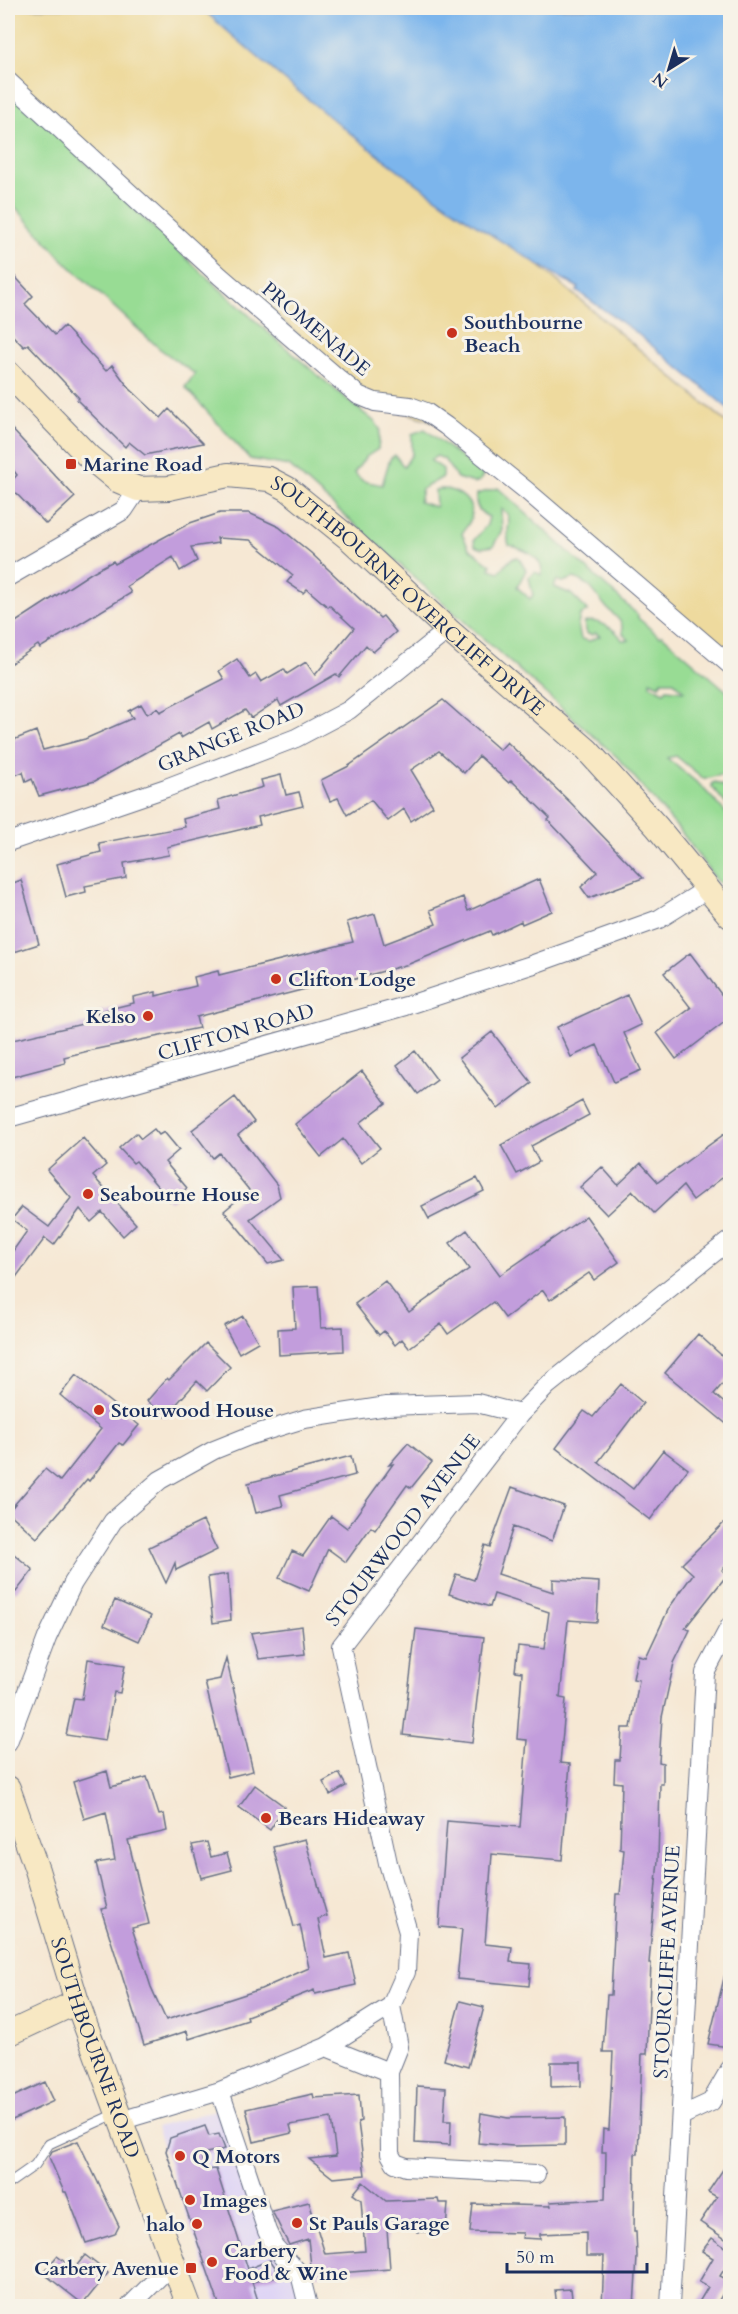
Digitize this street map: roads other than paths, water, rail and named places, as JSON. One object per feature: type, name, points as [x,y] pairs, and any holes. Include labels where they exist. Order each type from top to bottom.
[{"type":"street","name":"PROMENADE","points":[[8,81],[220,276],[358,395],[375,402],[410,406],[426,412],[446,426],[527,491],[730,665]]},
{"type":"street","name":"SOUTHBOURNE OVERCLIFF DRIVE","points":[[8,373],[89,457],[117,480],[138,489],[169,488],[228,475],[269,479],[288,489],[316,510],[448,630],[587,750],[657,827],[730,915]]},
{"type":"street","points":[[8,577],[124,510],[138,489]]},
{"type":"street","name":"GRANGE ROAD","points":[[8,842],[166,788],[296,738],[349,710],[448,630]]},
{"type":"street","name":"CLIFTON ROAD","points":[[8,1118],[232,1057],[406,1006],[531,965],[659,919],[707,889]]},
{"type":"street","name":"STOURWOOD AVENUE","points":[[391,2006],[406,1972],[408,1932],[388,1863],[341,1646],[520,1414],[547,1386],[730,1240]]},
{"type":"street","points":[[8,1742],[48,1638],[73,1583],[113,1521],[160,1480],[240,1439],[304,1419],[387,1406],[477,1403],[520,1414]]},
{"type":"street","name":"STOURCLIFFE AVENUE","points":[[670,2307],[705,1673],[730,1626]]},
{"type":"street","name":"SOUTHBOURNE ROAD","points":[[8,1788],[37,1870],[77,2002],[189,2307]]},
{"type":"street","points":[[8,2034],[77,2002]]},
{"type":"street","points":[[119,2117],[220,2091],[326,2047],[391,2006],[399,2047],[389,2072],[390,2154],[395,2163],[406,2168],[536,2174]]},
{"type":"street","points":[[326,2047],[389,2072]]},
{"type":"street","points":[[681,2116],[711,2102],[730,2069]]},
{"type":"street","points":[[220,2091],[267,2231],[274,2246],[300,2274],[308,2307]]},
{"type":"street","points":[[130,2307],[174,2262]]},
{"type":"lane","points":[[8,2184],[35,2165],[48,2144],[119,2117]]},
{"type":"water","points":[[201,8],[730,8],[730,410],[633,330],[577,291],[579,288],[478,226],[382,158],[290,85]]},
{"type":"place","name":"Southbourne Beach","points":[[452,333]]},
{"type":"place","name":"Marine Road","points":[[71,464]]},
{"type":"place","name":"Clifton Lodge","points":[[276,979]]},
{"type":"place","name":"Kelso","points":[[148,1016]]},
{"type":"place","name":"Seabourne House","points":[[88,1194]]},
{"type":"place","name":"Stourwood House","points":[[99,1410]]},
{"type":"place","name":"Bears Hideaway","points":[[266,1818]]},
{"type":"place","name":"Q Motors","points":[[180,2156]]},
{"type":"place","name":"Images","points":[[190,2200]]},
{"type":"place","name":"St Pauls Garage","points":[[297,2223]]},
{"type":"place","name":"halo","points":[[197,2224]]},
{"type":"place","name":"Carbery Food & Wine","points":[[212,2262]]},
{"type":"place","name":"Carbery Avenue","points":[[191,2268]]}]
